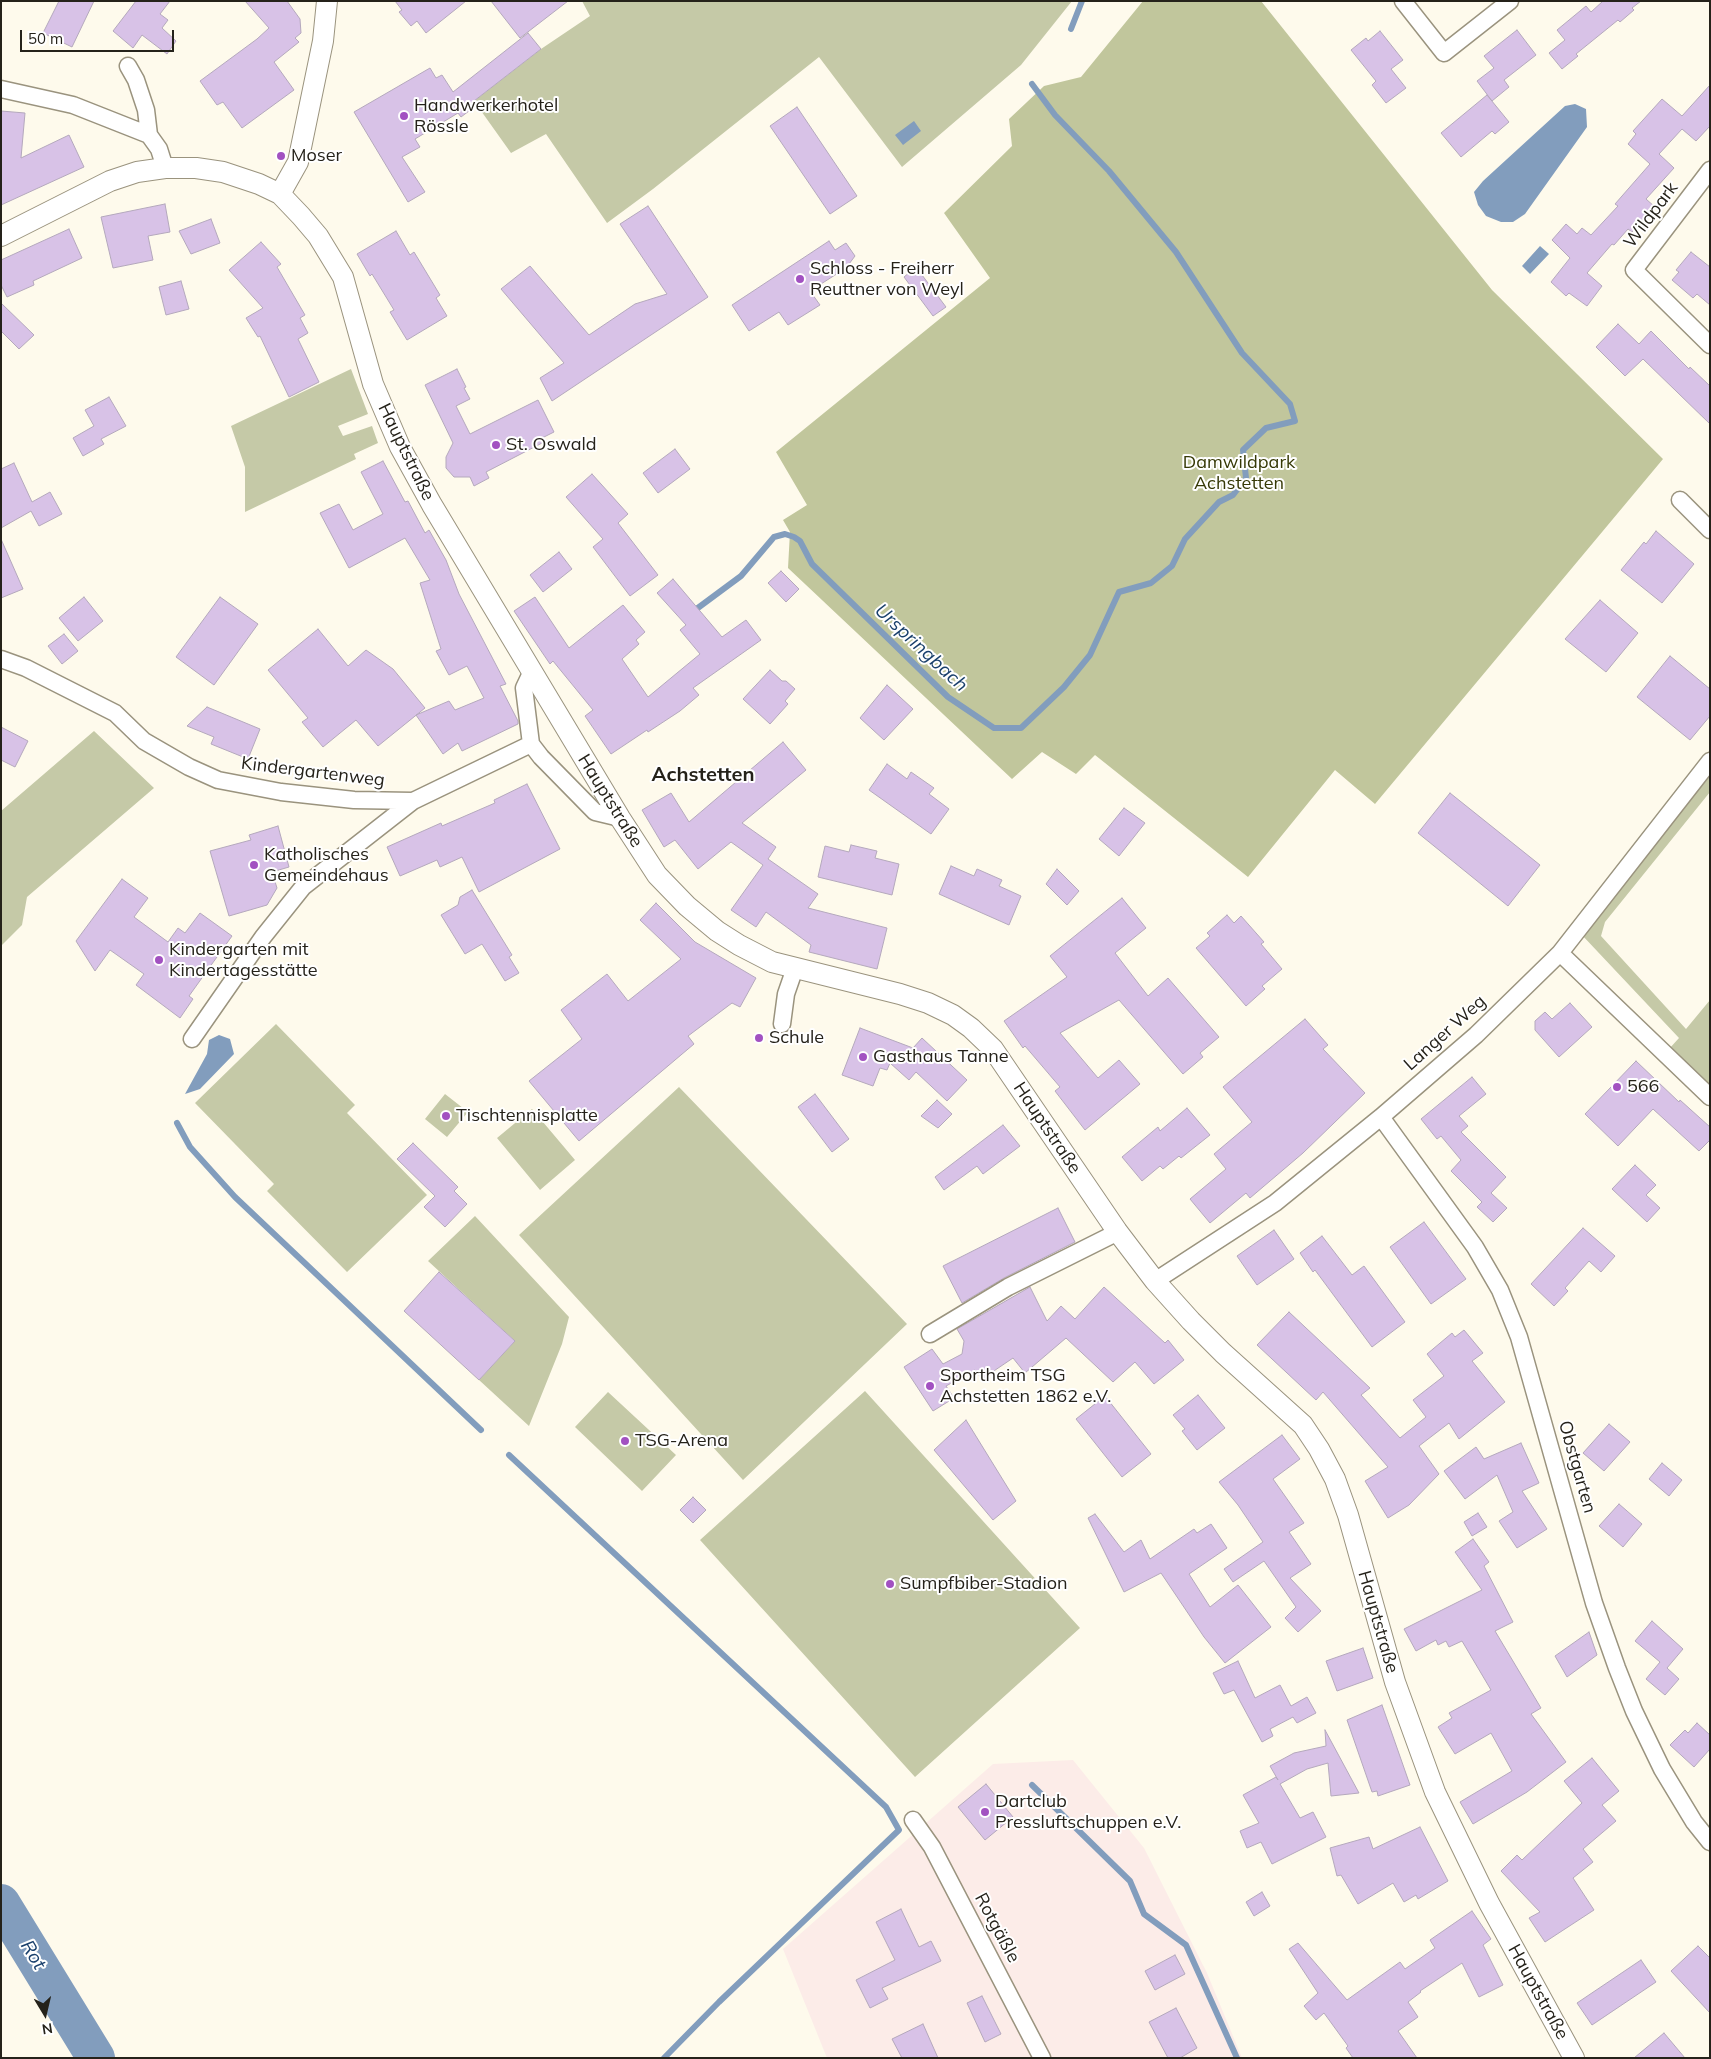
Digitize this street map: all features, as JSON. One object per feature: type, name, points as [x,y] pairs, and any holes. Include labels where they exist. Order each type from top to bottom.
[{"type":"street","points":[[1,236],[110,181],[137,172],[165,168],[196,168],[223,172],[259,184],[280,194],[298,162],[323,41],[328,1]]},
{"type":"street","points":[[1403,1],[1444,53],[1510,1]]},
{"type":"street","points":[[128,66],[136,80],[146,110],[149,135],[159,149],[165,168]]},
{"type":"street","points":[[1,88],[66,103],[149,135]]},
{"type":"street","name":"Wildpark","points":[[1710,170],[1634,270],[1710,345]]},
{"type":"street","name":"Hauptstraße","points":[[280,194],[318,236],[342,277],[373,384],[400,447],[432,505],[656,875],[687,906],[717,931],[772,962],[900,994],[928,1003],[953,1015],[971,1028],[993,1049],[1118,1232],[1155,1281],[1223,1353],[1303,1425],[1319,1448],[1335,1479],[1348,1515],[1395,1682],[1435,1792],[1489,1903],[1574,2058]]},
{"type":"street","points":[[1680,500],[1710,530]]},
{"type":"street","name":"Kindergartenweg","points":[[1,659],[26,668],[115,713],[144,741],[189,767],[218,780],[280,792],[354,800],[413,801]]},
{"type":"street","points":[[532,671],[524,688],[531,744],[541,757],[595,812],[620,818]]},
{"type":"street","name":"Kindergartenweg","points":[[192,1040],[263,937],[304,887],[413,801],[531,744]]},
{"type":"street","name":"Langer Weg","points":[[1155,1281],[1275,1203],[1381,1117],[1476,1035],[1560,953],[1710,761]]},
{"type":"street","points":[[1560,953],[1710,1097]]},
{"type":"street","points":[[782,1024],[786,994],[795,968]]},
{"type":"street","name":"Obstgarten","points":[[1381,1117],[1475,1247],[1500,1290],[1520,1337],[1594,1603],[1617,1668],[1634,1711],[1662,1769],[1694,1822],[1710,1842]]},
{"type":"street","points":[[930,1334],[1008,1287],[1118,1232]]},
{"type":"street","name":"Rotgäßle","points":[[913,1820],[932,1847],[1042,2058]]},
{"type":"shaded area","points":[[1073,1760],[1144,1848],[1207,1973],[1242,2058],[827,2058],[783,1949],[993,1764]]},
{"type":"green space","points":[[582,1],[1072,1],[1021,65],[902,167],[819,57],[653,189],[607,223],[546,134],[511,153],[474,101],[541,49],[590,16]]},
{"type":"green space","name":"Damwildpark Achstetten","points":[[1143,1],[1261,1],[1492,290],[1663,459],[1375,804],[1335,770],[1248,877],[1095,755],[1076,774],[1042,752],[1012,779],[788,568],[790,532],[783,520],[807,505],[776,452],[990,278],[944,213],[1012,146],[1009,119],[1044,86],[1081,77]]},
{"type":"green space","points":[[351,369],[368,414],[338,426],[343,436],[372,426],[378,443],[354,454],[356,459],[245,512],[245,467],[231,426]]},
{"type":"green space","points":[[94,731],[154,788],[27,897],[22,925],[1,946],[1,811]]},
{"type":"green space","points":[[1710,776],[1710,792],[1605,922],[1601,936],[1686,1029],[1710,1000],[1710,1089],[1669,1049],[1679,1038],[1581,934]]},
{"type":"green space","points":[[276,1024],[355,1105],[347,1113],[427,1195],[347,1272],[267,1191],[274,1184],[195,1103]]},
{"type":"green space","points":[[679,1087],[907,1324],[743,1480],[519,1235]]},
{"type":"green space","name":"Tischtennisplatte","points":[[445,1094],[468,1112],[447,1137],[425,1119]]},
{"type":"green space","points":[[532,1109],[575,1160],[540,1190],[497,1138]]},
{"type":"green space","points":[[475,1216],[569,1317],[562,1344],[529,1426],[479,1380],[515,1341],[428,1261]]},
{"type":"green space","name":"Sumpfbiber-Stadion","points":[[865,1391],[1080,1628],[915,1777],[700,1540]]},
{"type":"green space","name":"TSG-Arena","points":[[608,1392],[676,1455],[642,1491],[575,1427]]},
{"type":"water","points":[[1575,104],[1586,109],[1587,127],[1525,214],[1513,222],[1501,222],[1486,216],[1478,205],[1474,192],[1483,181],[1565,106]]},
{"type":"water","points":[[914,121],[921,131],[903,145],[895,135]]},
{"type":"water","points":[[1540,246],[1549,254],[1530,274],[1522,266]]},
{"type":"water","points":[[219,1035],[230,1039],[234,1054],[200,1089],[185,1094],[207,1054],[209,1040]]},
{"type":"building","points":[[59,1],[94,1],[72,47],[43,33]]},
{"type":"building","points":[[136,1],[170,1],[160,14],[168,20],[162,28],[176,41],[167,54],[142,35],[133,48],[113,31]]},
{"type":"building","points":[[245,1],[287,1],[300,19],[301,33],[295,38],[299,42],[274,62],[294,90],[242,128],[223,102],[217,105],[200,81],[269,28]]},
{"type":"building","points":[[395,1],[466,1],[426,33],[417,21],[411,26],[399,12],[402,10]]},
{"type":"building","points":[[491,1],[568,1],[520,38]]},
{"type":"building","points":[[1603,1],[1641,1],[1632,8],[1634,10],[1620,22],[1618,20],[1576,54],[1578,56],[1562,69],[1549,53],[1565,40],[1557,30],[1586,6],[1591,12]]},
{"type":"building","points":[[1517,30],[1536,55],[1504,80],[1509,87],[1492,101],[1477,81],[1494,68],[1484,56]]},
{"type":"building","points":[[1380,31],[1403,60],[1391,69],[1406,88],[1386,103],[1372,85],[1376,81],[1351,50],[1366,38],[1368,41]]},
{"type":"building","points":[[528,33],[541,49],[474,101],[477,105],[461,117],[458,113],[415,139],[420,147],[402,157],[425,192],[408,202],[354,112],[430,68],[436,78],[442,75],[453,92]]},
{"type":"building","points":[[1710,85],[1710,126],[1696,141],[1682,129],[1659,154],[1674,168],[1646,199],[1655,207],[1632,232],[1628,229],[1614,245],[1612,244],[1587,273],[1602,286],[1587,306],[1569,293],[1566,296],[1551,282],[1570,258],[1552,240],[1566,224],[1577,234],[1582,228],[1591,235],[1618,206],[1615,204],[1650,164],[1628,144],[1636,134],[1633,131],[1662,99],[1682,116]]},
{"type":"building","points":[[1487,95],[1509,122],[1495,134],[1492,131],[1461,157],[1441,133]]},
{"type":"building","points":[[797,107],[857,196],[830,214],[770,126]]},
{"type":"building","points":[[1,111],[25,113],[21,158],[69,135],[84,167],[1,205]]},
{"type":"building","points":[[165,204],[170,232],[148,236],[153,260],[113,268],[101,217]]},
{"type":"building","points":[[648,206],[708,297],[552,401],[540,378],[564,363],[501,289],[530,266],[589,335],[635,304],[667,294],[620,224]]},
{"type":"building","points":[[211,219],[220,243],[191,254],[179,231]]},
{"type":"building","points":[[69,229],[82,258],[33,281],[34,285],[7,297],[1,285],[1,260]]},
{"type":"building","points":[[396,231],[410,255],[414,252],[440,295],[436,298],[447,316],[407,340],[390,312],[394,310],[357,254]]},
{"type":"building","name":"Schloss - Freiherr Reuttner von Weyl","points":[[829,241],[835,250],[846,243],[855,256],[846,268],[810,291],[820,305],[788,325],[779,312],[749,331],[732,305]]},
{"type":"building","points":[[261,242],[281,264],[277,267],[305,315],[300,318],[308,333],[298,339],[319,382],[289,397],[260,336],[258,337],[246,318],[263,308],[229,270]]},
{"type":"building","points":[[1691,252],[1710,267],[1710,305],[1697,294],[1693,298],[1672,280],[1679,272],[1676,270]]},
{"type":"building","points":[[916,267],[946,307],[933,316],[904,277]]},
{"type":"building","points":[[181,281],[189,309],[166,315],[159,287]]},
{"type":"building","points":[[1,303],[34,335],[19,349],[1,331]]},
{"type":"building","points":[[1618,324],[1639,344],[1651,331],[1689,369],[1690,367],[1710,386],[1710,424],[1643,359],[1625,376],[1596,347]]},
{"type":"building","name":"St. Oswald","points":[[457,369],[470,399],[456,406],[470,434],[538,400],[554,432],[542,438],[544,442],[486,472],[489,478],[474,486],[470,477],[454,477],[446,468],[446,457],[453,443],[425,385]]},
{"type":"building","points":[[109,397],[126,426],[101,439],[104,444],[83,456],[73,438],[94,426],[85,410]]},
{"type":"building","points":[[675,449],[690,469],[658,493],[643,473]]},
{"type":"building","points":[[383,461],[405,502],[408,501],[425,533],[429,530],[446,560],[459,594],[506,684],[500,686],[518,721],[518,724],[462,751],[458,743],[443,754],[416,715],[449,701],[455,710],[484,698],[467,666],[449,675],[436,651],[441,649],[420,583],[430,580],[405,538],[349,568],[320,513],[339,504],[353,530],[383,514],[361,472]]},
{"type":"building","points":[[14,463],[32,502],[50,492],[62,514],[39,526],[31,511],[1,528],[1,469]]},
{"type":"building","points":[[592,474],[628,514],[618,523],[658,575],[630,596],[593,547],[603,539],[566,497]]},
{"type":"building","points":[[1656,531],[1694,564],[1662,603],[1621,570],[1644,542],[1646,544]]},
{"type":"building","points":[[1,539],[23,589],[1,598]]},
{"type":"building","points":[[559,552],[572,569],[543,592],[530,575]]},
{"type":"building","points":[[781,571],[799,589],[786,602],[768,583]]},
{"type":"building","points":[[673,579],[722,637],[746,620],[761,640],[693,688],[699,695],[680,711],[611,754],[585,716],[593,710],[553,661],[550,664],[514,611],[535,597],[569,648],[623,605],[645,632],[636,640],[639,644],[622,659],[648,697],[700,654],[680,630],[686,625],[657,593]]},
{"type":"building","points":[[84,597],[103,621],[78,641],[59,618]]},
{"type":"building","points":[[220,597],[258,624],[214,685],[176,657]]},
{"type":"building","points":[[1600,600],[1638,633],[1606,672],[1565,639]]},
{"type":"building","points":[[318,629],[348,666],[366,650],[393,669],[425,708],[378,746],[356,720],[323,747],[302,722],[308,718],[268,670]]},
{"type":"building","points":[[64,634],[78,651],[62,664],[48,646]]},
{"type":"building","points":[[1670,656],[1710,689],[1710,716],[1690,740],[1637,697]]},
{"type":"building","points":[[770,670],[795,689],[785,701],[788,704],[770,724],[743,699]]},
{"type":"building","points":[[887,685],[913,709],[884,740],[860,718]]},
{"type":"building","points":[[207,707],[260,729],[248,759],[211,744],[214,737],[187,726]]},
{"type":"building","points":[[1,727],[28,741],[15,767],[1,760]]},
{"type":"building","points":[[783,742],[806,770],[742,823],[776,847],[768,859],[818,894],[808,908],[887,928],[877,969],[809,952],[811,945],[766,912],[756,927],[731,910],[763,865],[731,842],[698,869],[675,840],[664,847],[642,810],[671,793],[689,822]]},
{"type":"building","points":[[887,764],[907,779],[911,772],[934,788],[929,794],[949,809],[931,834],[869,790]]},
{"type":"building","points":[[527,784],[560,849],[479,892],[462,857],[440,867],[437,860],[400,876],[387,847],[441,823],[442,826],[495,803],[494,800]]},
{"type":"building","points":[[1450,793],[1540,865],[1508,906],[1418,833]]},
{"type":"building","points":[[1124,808],[1145,823],[1119,856],[1099,839]]},
{"type":"building","points":[[278,826],[289,867],[272,872],[277,888],[267,905],[229,916],[210,851],[251,840],[249,835]]},
{"type":"building","points":[[851,845],[877,851],[875,858],[899,864],[892,895],[818,877],[825,846],[849,852]]},
{"type":"building","points":[[951,866],[974,876],[977,869],[1002,880],[999,886],[1021,896],[1009,925],[939,894]]},
{"type":"building","points":[[1057,869],[1079,891],[1067,905],[1046,884]]},
{"type":"building","points":[[122,879],[148,898],[134,917],[168,942],[178,928],[185,933],[200,913],[232,936],[189,996],[193,999],[180,1018],[136,985],[144,974],[110,950],[95,971],[76,941]]},
{"type":"building","points":[[472,890],[512,955],[509,957],[519,973],[505,981],[482,944],[465,954],[441,915],[458,905],[460,897]]},
{"type":"building","points":[[1122,898],[1146,928],[1115,953],[1148,996],[1168,978],[1219,1037],[1200,1053],[1203,1057],[1183,1074],[1119,1000],[1060,1033],[1098,1078],[1119,1060],[1140,1084],[1085,1130],[1055,1091],[1060,1087],[1025,1046],[1023,1048],[1004,1021],[1067,977],[1050,956]]},
{"type":"building","points":[[656,903],[695,942],[756,978],[740,1007],[732,1003],[688,1036],[694,1044],[579,1141],[529,1081],[582,1039],[561,1010],[607,974],[628,1001],[681,959],[640,920]]},
{"type":"building","points":[[1227,915],[1234,923],[1241,916],[1264,942],[1261,944],[1282,969],[1262,986],[1265,989],[1246,1006],[1196,948],[1210,936],[1207,933]]},
{"type":"building","points":[[1570,1003],[1592,1027],[1559,1057],[1535,1030],[1535,1021],[1545,1012],[1552,1019]]},
{"type":"building","points":[[1305,1019],[1328,1045],[1323,1049],[1365,1093],[1303,1153],[1250,1198],[1246,1193],[1210,1223],[1190,1199],[1226,1169],[1214,1154],[1252,1122],[1223,1087]]},
{"type":"building","points":[[860,1028],[913,1048],[922,1038],[967,1080],[947,1101],[916,1072],[909,1080],[890,1063],[887,1070],[880,1068],[873,1086],[842,1075]]},
{"type":"building","points":[[1636,1061],[1679,1102],[1680,1100],[1710,1127],[1710,1140],[1699,1151],[1653,1109],[1618,1146],[1585,1114]]},
{"type":"building","points":[[1472,1077],[1486,1094],[1459,1116],[1468,1126],[1461,1132],[1506,1177],[1491,1193],[1507,1208],[1493,1222],[1477,1207],[1482,1202],[1451,1171],[1461,1160],[1441,1136],[1437,1139],[1421,1119]]},
{"type":"building","points":[[815,1094],[849,1139],[832,1152],[798,1107]]},
{"type":"building","points":[[937,1100],[952,1114],[938,1128],[921,1116]]},
{"type":"building","points":[[1187,1108],[1210,1135],[1181,1158],[1179,1156],[1163,1169],[1160,1166],[1142,1181],[1122,1157],[1158,1127],[1160,1131]]},
{"type":"building","points":[[1003,1125],[1020,1146],[983,1174],[977,1166],[944,1190],[935,1177]]},
{"type":"building","points":[[413,1143],[458,1187],[454,1191],[467,1204],[445,1227],[424,1207],[435,1196],[397,1159]]},
{"type":"building","points":[[1635,1165],[1656,1185],[1646,1195],[1660,1208],[1647,1222],[1612,1189]]},
{"type":"building","points":[[1058,1208],[1075,1242],[1004,1278],[962,1303],[943,1266]]},
{"type":"building","points":[[1424,1222],[1466,1279],[1431,1304],[1390,1247]]},
{"type":"building","points":[[1583,1228],[1615,1256],[1601,1272],[1589,1261],[1565,1288],[1568,1291],[1554,1306],[1531,1284]]},
{"type":"building","points":[[1274,1230],[1294,1259],[1257,1285],[1237,1256]]},
{"type":"building","points":[[1322,1236],[1352,1275],[1364,1266],[1405,1322],[1372,1347],[1315,1270],[1313,1272],[1300,1253]]},
{"type":"building","points":[[439,1272],[515,1341],[479,1380],[404,1311]]},
{"type":"building","points":[[1030,1287],[1047,1321],[1061,1306],[1075,1319],[1104,1287],[1165,1343],[1168,1340],[1184,1360],[1154,1384],[1135,1362],[1113,1382],[1066,1338],[1025,1373],[1013,1358],[982,1379],[975,1370],[946,1386],[954,1398],[933,1411],[904,1367],[932,1349],[943,1364],[962,1354],[964,1341],[957,1329]]},
{"type":"building","points":[[1289,1312],[1370,1388],[1361,1395],[1400,1438],[1426,1417],[1413,1400],[1444,1376],[1427,1354],[1452,1333],[1455,1337],[1464,1330],[1483,1353],[1472,1361],[1505,1402],[1459,1439],[1449,1423],[1419,1446],[1439,1474],[1409,1505],[1388,1518],[1365,1481],[1388,1467],[1323,1392],[1316,1400],[1257,1345]]},
{"type":"building","points":[[1198,1395],[1225,1428],[1197,1450],[1182,1431],[1185,1429],[1173,1415]]},
{"type":"building","points":[[1105,1396],[1151,1454],[1122,1477],[1076,1419]]},
{"type":"building","points":[[966,1420],[1016,1501],[993,1520],[934,1450]]},
{"type":"building","points":[[1609,1424],[1630,1442],[1604,1471],[1583,1453]]},
{"type":"building","points":[[1282,1435],[1300,1459],[1273,1479],[1304,1523],[1289,1532],[1311,1564],[1290,1578],[1321,1611],[1298,1632],[1285,1618],[1296,1607],[1264,1561],[1233,1582],[1224,1569],[1263,1542],[1238,1505],[1219,1482]]},
{"type":"building","points":[[1521,1443],[1539,1483],[1522,1491],[1547,1529],[1517,1548],[1499,1521],[1513,1512],[1497,1475],[1465,1499],[1444,1471],[1476,1447],[1484,1459]]},
{"type":"building","points":[[1662,1463],[1682,1480],[1669,1496],[1649,1479]]},
{"type":"building","points":[[693,1497],[706,1510],[693,1523],[680,1510]]},
{"type":"building","points":[[1619,1504],[1642,1524],[1623,1547],[1599,1526]]},
{"type":"building","points":[[1478,1513],[1487,1527],[1472,1536],[1464,1522]]},
{"type":"building","points":[[1095,1514],[1124,1552],[1141,1540],[1150,1559],[1194,1529],[1197,1533],[1211,1524],[1227,1548],[1189,1574],[1210,1607],[1238,1585],[1271,1627],[1225,1663],[1204,1637],[1161,1573],[1124,1592],[1088,1518]]},
{"type":"building","points":[[1473,1539],[1489,1562],[1484,1566],[1513,1622],[1495,1631],[1541,1708],[1531,1714],[1566,1762],[1527,1792],[1473,1824],[1460,1802],[1512,1771],[1491,1733],[1455,1754],[1438,1727],[1452,1718],[1449,1713],[1491,1690],[1462,1641],[1449,1647],[1446,1641],[1438,1645],[1436,1640],[1416,1651],[1404,1629],[1482,1590],[1455,1552]]},
{"type":"building","points":[[1652,1621],[1683,1649],[1667,1668],[1679,1679],[1665,1695],[1646,1679],[1660,1662],[1635,1641]]},
{"type":"building","points":[[1589,1632],[1597,1655],[1567,1677],[1555,1656]]},
{"type":"building","points":[[1363,1648],[1373,1678],[1337,1691],[1326,1661]]},
{"type":"building","points":[[1238,1661],[1255,1698],[1280,1685],[1291,1706],[1307,1697],[1316,1713],[1297,1723],[1293,1717],[1270,1729],[1273,1736],[1262,1742],[1234,1690],[1224,1694],[1213,1673]]},
{"type":"building","points":[[1382,1705],[1410,1785],[1378,1796],[1377,1791],[1372,1792],[1347,1720]]},
{"type":"building","points":[[1697,1723],[1710,1735],[1710,1749],[1694,1767],[1670,1745],[1685,1730],[1688,1733]]},
{"type":"building","points":[[1325,1730],[1359,1793],[1331,1796],[1328,1763],[1307,1769],[1280,1784],[1300,1818],[1313,1812],[1326,1837],[1272,1864],[1261,1842],[1247,1848],[1240,1831],[1259,1823],[1243,1795],[1276,1777],[1278,1780],[1270,1766],[1294,1753],[1326,1746]]},
{"type":"building","points":[[1592,1758],[1619,1791],[1602,1805],[1616,1821],[1583,1849],[1593,1862],[1573,1878],[1594,1910],[1545,1942],[1529,1918],[1540,1912],[1501,1871],[1517,1855],[1522,1860],[1582,1803],[1564,1781]]},
{"type":"building","name":"Dartclub Pressluftschuppen e.V.","points":[[986,1784],[1013,1817],[985,1840],[958,1807]]},
{"type":"building","points":[[1420,1827],[1448,1881],[1418,1899],[1416,1895],[1404,1902],[1393,1883],[1358,1904],[1341,1875],[1337,1876],[1330,1848],[1369,1837],[1373,1849]]},
{"type":"building","points":[[1262,1892],[1270,1906],[1254,1916],[1246,1902]]},
{"type":"building","points":[[901,1909],[919,1947],[931,1941],[941,1961],[882,1988],[888,1999],[870,2008],[856,1980],[895,1960],[876,1922]]},
{"type":"building","points":[[1472,1911],[1491,1939],[1483,1945],[1503,1985],[1479,1997],[1462,1963],[1420,1991],[1408,2002],[1418,2017],[1398,2031],[1417,2058],[1353,2058],[1346,2048],[1348,2046],[1324,2013],[1316,2020],[1304,2006],[1318,1993],[1289,1949],[1298,1943],[1347,2000],[1400,1962],[1405,1969],[1435,1948],[1430,1940]]},
{"type":"building","points":[[1698,1946],[1710,1958],[1710,2013],[1671,1971]]},
{"type":"building","points":[[1175,1955],[1185,1974],[1155,1990],[1145,1971]]},
{"type":"building","points":[[1641,1960],[1656,1982],[1592,2025],[1577,2003]]},
{"type":"building","points":[[982,1996],[1001,2034],[985,2042],[967,2003]]},
{"type":"building","points":[[1176,2008],[1197,2048],[1180,2058],[1168,2058],[1149,2022]]},
{"type":"building","points":[[923,2024],[938,2058],[902,2058],[892,2039]]},
{"type":"building","points":[[1664,2033],[1685,2058],[1634,2058]]},
{"type":"waterway","points":[[1071,29],[1082,1]]},
{"type":"waterway","name":"Urspringbach","points":[[691,613],[741,576],[774,537],[785,534],[794,537],[800,541],[812,564],[948,697],[994,728],[1021,728],[1064,687],[1090,655],[1119,592],[1151,583],[1172,566],[1185,539],[1219,502],[1233,495],[1246,478],[1243,450],[1266,428],[1295,421],[1290,404],[1242,353],[1176,252],[1109,171],[1055,115],[1032,84]]},
{"type":"waterway","points":[[177,1123],[190,1147],[235,1197],[481,1430]]},
{"type":"waterway","points":[[509,1455],[886,1807],[899,1830],[719,2002],[664,2058]]},
{"type":"waterway","points":[[1032,1785],[1130,1881],[1144,1914],[1186,1945],[1237,2058]]},
{"type":"waterway","name":"Rot","points":[[1,1903],[96,2058]]},
{"type":"place","name":"Handwerkerhotel Rössle","points":[[404,116]]},
{"type":"place","name":"Moser","points":[[281,156]]},
{"type":"place","name":"Schloss - Freiherr Reuttner von Weyl","points":[[800,279]]},
{"type":"place","name":"St. Oswald","points":[[496,445]]},
{"type":"place","name":"Katholisches Gemeindehaus","points":[[254,865]]},
{"type":"place","name":"Kindergarten mit Kindertagesstätte","points":[[159,960]]},
{"type":"place","name":"Schule","points":[[759,1038]]},
{"type":"place","name":"Gasthaus Tanne","points":[[863,1057]]},
{"type":"place","name":"566","points":[[1617,1087]]},
{"type":"place","name":"Tischtennisplatte","points":[[446,1116]]},
{"type":"place","name":"Sportheim TSG Achstetten 1862 e.V.","points":[[930,1386]]},
{"type":"place","name":"TSG-Arena","points":[[625,1441]]},
{"type":"place","name":"Sumpfbiber-Stadion","points":[[890,1584]]},
{"type":"place","name":"Dartclub Pressluftschuppen e.V.","points":[[985,1812]]},
{"type":"district","name":"Achstetten","points":[[703,775]]}]
